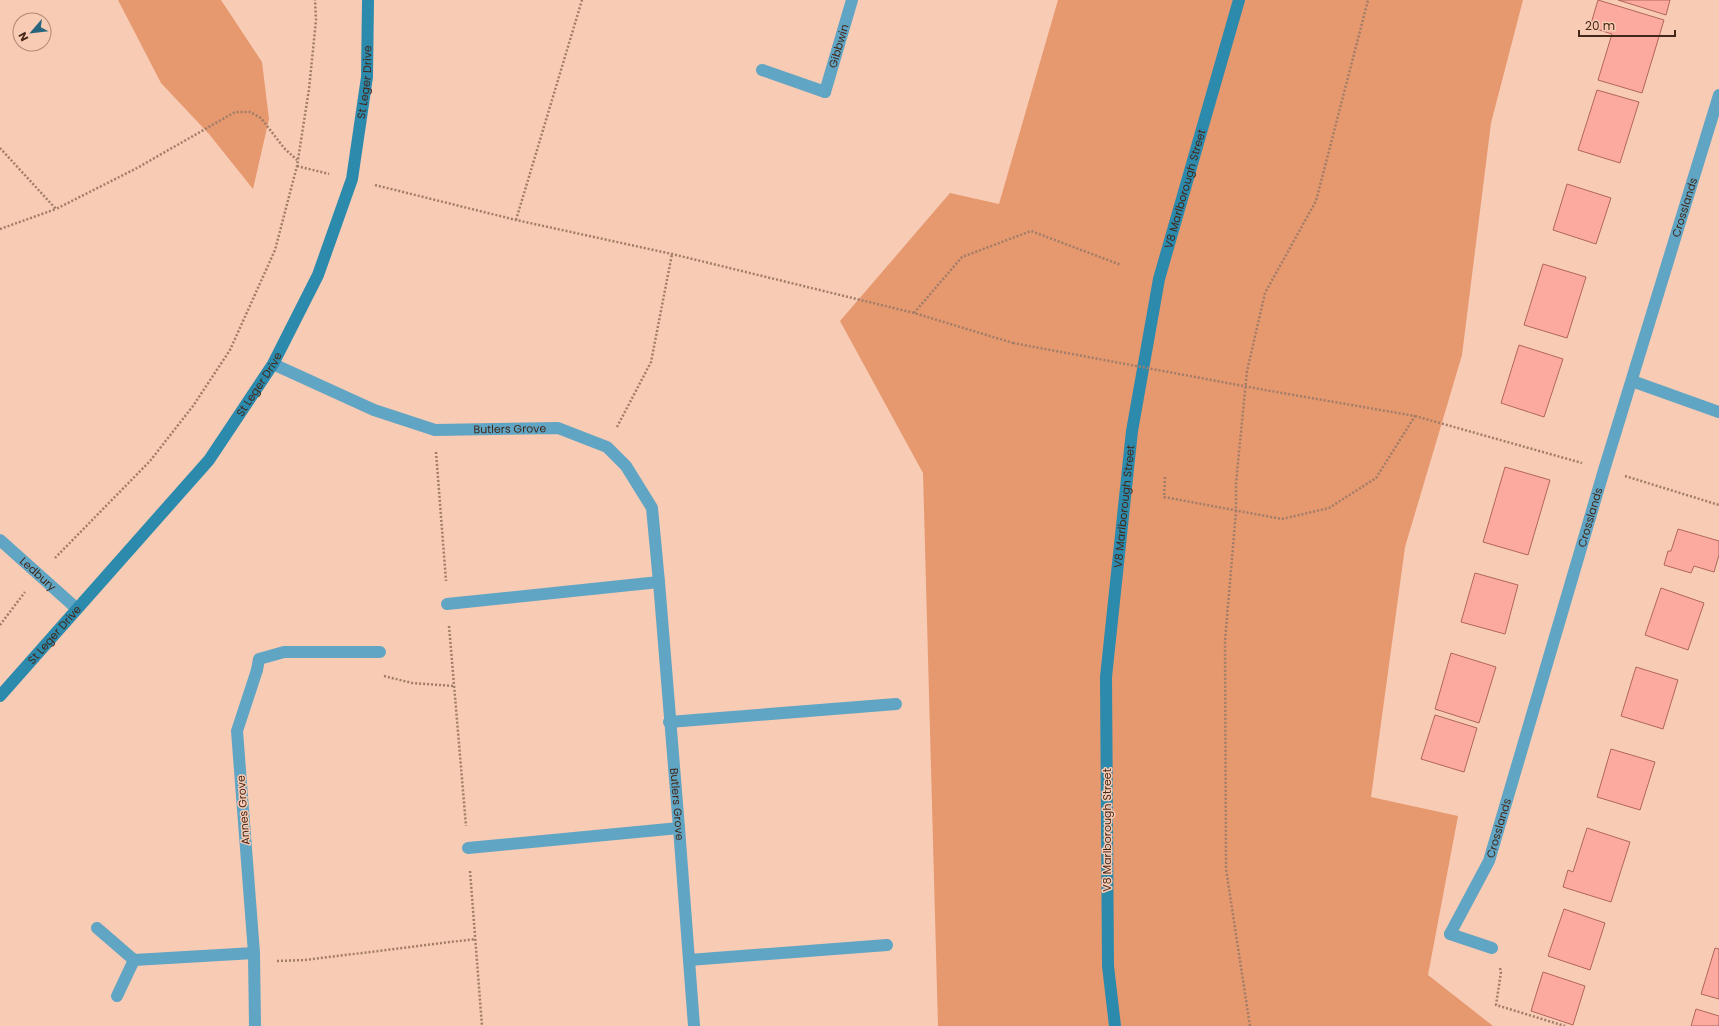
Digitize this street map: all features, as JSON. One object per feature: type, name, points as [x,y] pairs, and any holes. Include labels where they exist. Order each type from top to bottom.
[{"type":"street","name":"St Leger Drive","points":[[0,696],[76,608],[209,460],[273,364],[318,275],[352,179],[367,77],[368,0]]},
{"type":"street","name":"Gibbwin","points":[[762,70],[824,92],[852,0]]},
{"type":"street","name":"V8 Marlborough Street","points":[[1115,1026],[1108,966],[1106,678],[1132,431],[1159,279],[1239,0]]},
{"type":"street","name":"Crosslands","points":[[1492,948],[1450,934],[1489,862],[1604,470],[1719,95]]},
{"type":"street","name":"Butlers Grove","points":[[273,364],[374,410],[435,430],[558,428],[607,447],[626,466],[652,508],[669,722],[680,828],[694,1026]]},
{"type":"street","points":[[1632,381],[1719,412]]},
{"type":"street","name":"Ledbury","points":[[0,540],[76,608]]},
{"type":"street","points":[[447,604],[658,582]]},
{"type":"street","name":"Annes Grove","points":[[255,1026],[255,957],[237,731],[257,670],[259,659],[284,652],[380,652]]},
{"type":"street","points":[[669,722],[896,704]]},
{"type":"street","points":[[468,848],[680,828]]},
{"type":"street","points":[[97,928],[134,960],[255,957]]},
{"type":"street","points":[[689,960],[887,945]]},
{"type":"street","points":[[117,996],[134,960]]},
{"type":"path","points":[[0,625],[39,575],[150,461],[193,406],[230,350],[275,250],[297,166],[309,89],[316,20],[315,0]]},
{"type":"path","points":[[516,220],[582,0]]},
{"type":"path","points":[[1250,1026],[1226,869],[1225,641],[1236,511],[1236,482],[1247,371],[1265,293],[1316,201],[1368,0]]},
{"type":"path","points":[[0,229],[56,209],[137,168],[235,112],[250,112],[261,118],[284,148],[297,160]]},
{"type":"path","points":[[0,148],[56,209]]},
{"type":"path","points":[[297,166],[516,220],[672,254],[914,313],[1013,343],[1265,390],[1415,416],[1604,470],[1719,505]]},
{"type":"path","points":[[914,313],[962,257],[1031,231],[1121,265]]},
{"type":"path","points":[[607,447],[651,362],[672,254]]},
{"type":"path","points":[[1165,477],[1164,497],[1236,511],[1282,519],[1329,508],[1376,478],[1415,416]]},
{"type":"path","points":[[435,430],[447,604],[482,1026]]},
{"type":"path","points":[[255,957],[305,960],[475,939]]},
{"type":"path","points":[[1492,948],[1501,972],[1496,1005],[1565,1026]]},
{"type":"shaded area","points":[[118,0],[221,0],[262,62],[269,119],[253,189],[209,134],[161,83]]},
{"type":"shaded area","points":[[1058,0],[1523,0],[1491,123],[1462,355],[1405,547],[1371,797],[1458,816],[1428,975],[1493,1026],[938,1026],[923,473],[840,321],[950,193],[999,204]]},
{"type":"building","points":[[1598,0],[1664,20],[1642,93],[1598,80],[1612,34],[1590,27]]},
{"type":"building","points":[[1618,0],[1670,0],[1666,15]]},
{"type":"building","points":[[1597,90],[1639,102],[1620,163],[1578,150]]},
{"type":"building","points":[[1567,184],[1611,198],[1596,244],[1553,230]]},
{"type":"building","points":[[1543,264],[1586,277],[1567,338],[1524,325]]},
{"type":"building","points":[[1519,345],[1563,359],[1544,417],[1501,403]]},
{"type":"building","points":[[1505,467],[1550,480],[1528,555],[1483,542]]},
{"type":"building","points":[[1678,529],[1719,541],[1719,555],[1714,572],[1694,566],[1691,573],[1664,565],[1668,551],[1671,551]]},
{"type":"building","points":[[1475,573],[1518,585],[1505,634],[1461,622]]},
{"type":"building","points":[[1661,588],[1704,603],[1688,650],[1645,635]]},
{"type":"building","points":[[1451,653],[1496,667],[1479,723],[1435,709]]},
{"type":"building","points":[[1636,667],[1678,680],[1663,729],[1621,716]]},
{"type":"building","points":[[1435,715],[1477,728],[1464,772],[1421,759]]},
{"type":"building","points":[[1611,749],[1655,762],[1640,810],[1597,797]]},
{"type":"building","points":[[1587,828],[1630,842],[1611,902],[1563,887],[1568,870],[1573,872]]},
{"type":"building","points":[[1564,909],[1605,923],[1590,970],[1548,956]]},
{"type":"building","points":[[1715,948],[1719,949],[1719,999],[1701,994]]},
{"type":"building","points":[[1543,972],[1585,986],[1573,1025],[1531,1011]]},
{"type":"building","points":[[1696,1009],[1719,1016],[1719,1026],[1691,1026]]}]
